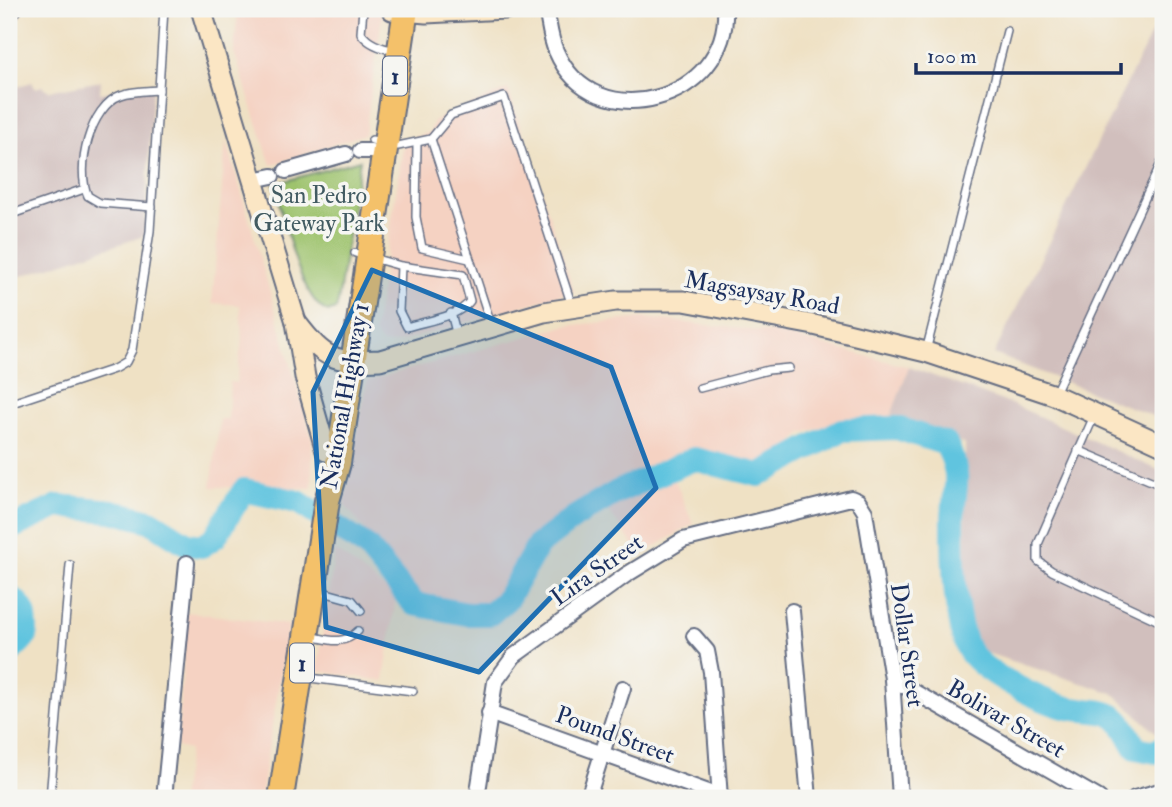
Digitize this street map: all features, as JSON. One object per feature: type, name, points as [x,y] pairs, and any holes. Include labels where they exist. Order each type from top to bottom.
[{"type":"highway","name":"National Highway 1","points":[[327,501],[338,463],[347,361],[362,254],[367,148],[392,50],[399,10]]},
{"type":"highway","name":"National Highway 1","points":[[327,501],[324,470],[326,451],[347,361]]},
{"type":"highway","name":"1","points":[[281,798],[327,501]]},
{"type":"main road","points":[[201,9],[270,176],[305,377],[326,451]]},
{"type":"main road","points":[[399,10],[505,9]]},
{"type":"main road","name":"Magsaysay Road","points":[[347,361],[380,360],[573,307],[616,301],[684,301],[814,325],[926,352],[1054,396],[1163,445]]},
{"type":"main road","points":[[296,322],[312,343],[347,361]]},
{"type":"street","points":[[546,9],[556,51],[571,74],[591,90],[624,103],[642,103],[670,93],[703,70],[718,48],[725,9]]},
{"type":"street","points":[[270,176],[367,148]]},
{"type":"street","name":"Lira Street","points":[[477,798],[495,682],[514,656],[652,558],[696,537],[842,500],[858,500]]},
{"type":"street","name":"Dollar Street","points":[[858,500],[865,512],[892,679],[900,798]]},
{"type":"street","points":[[164,798],[187,563]]},
{"type":"street","points":[[792,611],[809,798]]},
{"type":"street","points":[[694,636],[707,651],[711,672],[722,798]]},
{"type":"street","name":"Bolivar Street","points":[[892,679],[1099,798]]},
{"type":"street","points":[[589,798],[623,688]]},
{"type":"street","name":"Pound Street","points":[[489,713],[722,798]]},
{"type":"street","points":[[1135,798],[1163,790]]},
{"type":"lane","points":[[9,404],[114,369],[126,362],[132,350],[152,207],[164,9]]},
{"type":"lane","points":[[363,9],[361,33],[392,50]]},
{"type":"lane","points":[[926,352],[1007,31]]},
{"type":"lane","points":[[152,207],[100,203],[88,196],[84,189],[89,134],[99,113],[120,95],[159,90]]},
{"type":"lane","points":[[367,148],[416,144],[431,139],[451,115],[504,97],[573,307]]},
{"type":"lane","points":[[431,139],[492,328]]},
{"type":"lane","points":[[416,144],[416,216],[422,248],[469,259]]},
{"type":"lane","points":[[1054,396],[1163,159]]},
{"type":"lane","points":[[9,215],[84,189]]},
{"type":"lane","points":[[362,254],[401,266],[463,275],[470,301],[466,307],[407,327],[398,311],[401,266]]},
{"type":"lane","points":[[451,313],[457,338]]},
{"type":"lane","points":[[700,388],[768,370],[789,368]]},
{"type":"lane","points":[[1095,413],[1038,544],[1038,561],[1052,571],[1163,623]]},
{"type":"lane","points":[[1078,450],[1163,486]]},
{"type":"lane","points":[[50,798],[70,565]]},
{"type":"lane","points":[[313,589],[352,600],[360,611]]},
{"type":"lane","points":[[306,635],[337,642],[349,639],[358,631]]},
{"type":"lane","points":[[300,676],[413,691]]},
{"type":"highlighted area","points":[[372,270],[611,367],[656,488],[479,672],[326,627],[313,392]]},
{"type":"shaded area","points":[[238,9],[383,9],[365,134],[271,165],[234,52]]},
{"type":"shaded area","points":[[1152,32],[1163,38],[1163,420],[994,354]]},
{"type":"shaded area","points":[[101,81],[100,93],[153,86],[144,236],[9,280],[9,89],[32,82],[35,88],[43,86],[49,91]]},
{"type":"shaded area","points":[[508,89],[574,291],[393,344],[381,343],[374,333],[404,141],[430,132],[434,121]]},
{"type":"shaded area","points":[[226,139],[312,438],[312,488],[211,487],[220,419],[228,419],[230,382],[236,383],[242,340],[240,305],[212,303]]},
{"type":"shaded area","points":[[644,318],[777,333],[909,367],[889,421],[848,420],[802,433],[783,454],[742,466],[678,456],[570,507],[541,534],[502,591],[479,608],[418,597],[344,504],[367,381],[565,326]]},
{"type":"shaded area","points":[[909,367],[1016,406],[1163,472],[1163,733],[1160,736],[1113,693],[977,650],[966,629],[965,444],[889,421]]},
{"type":"shaded area","points":[[672,473],[693,524],[641,555],[606,508]]},
{"type":"shaded area","points":[[335,550],[396,597],[384,681],[317,671]]},
{"type":"shaded area","points":[[187,612],[289,625],[260,798],[181,798],[189,750],[177,747]]},
{"type":"green space","name":"San Pedro Gateway Park","points":[[360,160],[338,302],[336,309],[328,312],[318,304],[301,274],[287,235],[274,184]]},
{"type":"waterway","points":[[9,529],[58,506],[112,511],[150,521],[187,544],[202,546],[215,537],[244,490],[298,502],[367,547],[414,604],[467,614],[490,614],[507,599],[538,545],[575,517],[617,492],[694,459],[759,475],[842,430],[897,428],[946,444],[955,467],[953,535],[957,605],[963,637],[975,658],[1013,685],[1044,699],[1068,708],[1104,712],[1115,717],[1136,748],[1156,752],[1163,747]]},
{"type":"waterway","points":[[9,597],[22,608],[26,623],[26,636],[9,653]]}]
